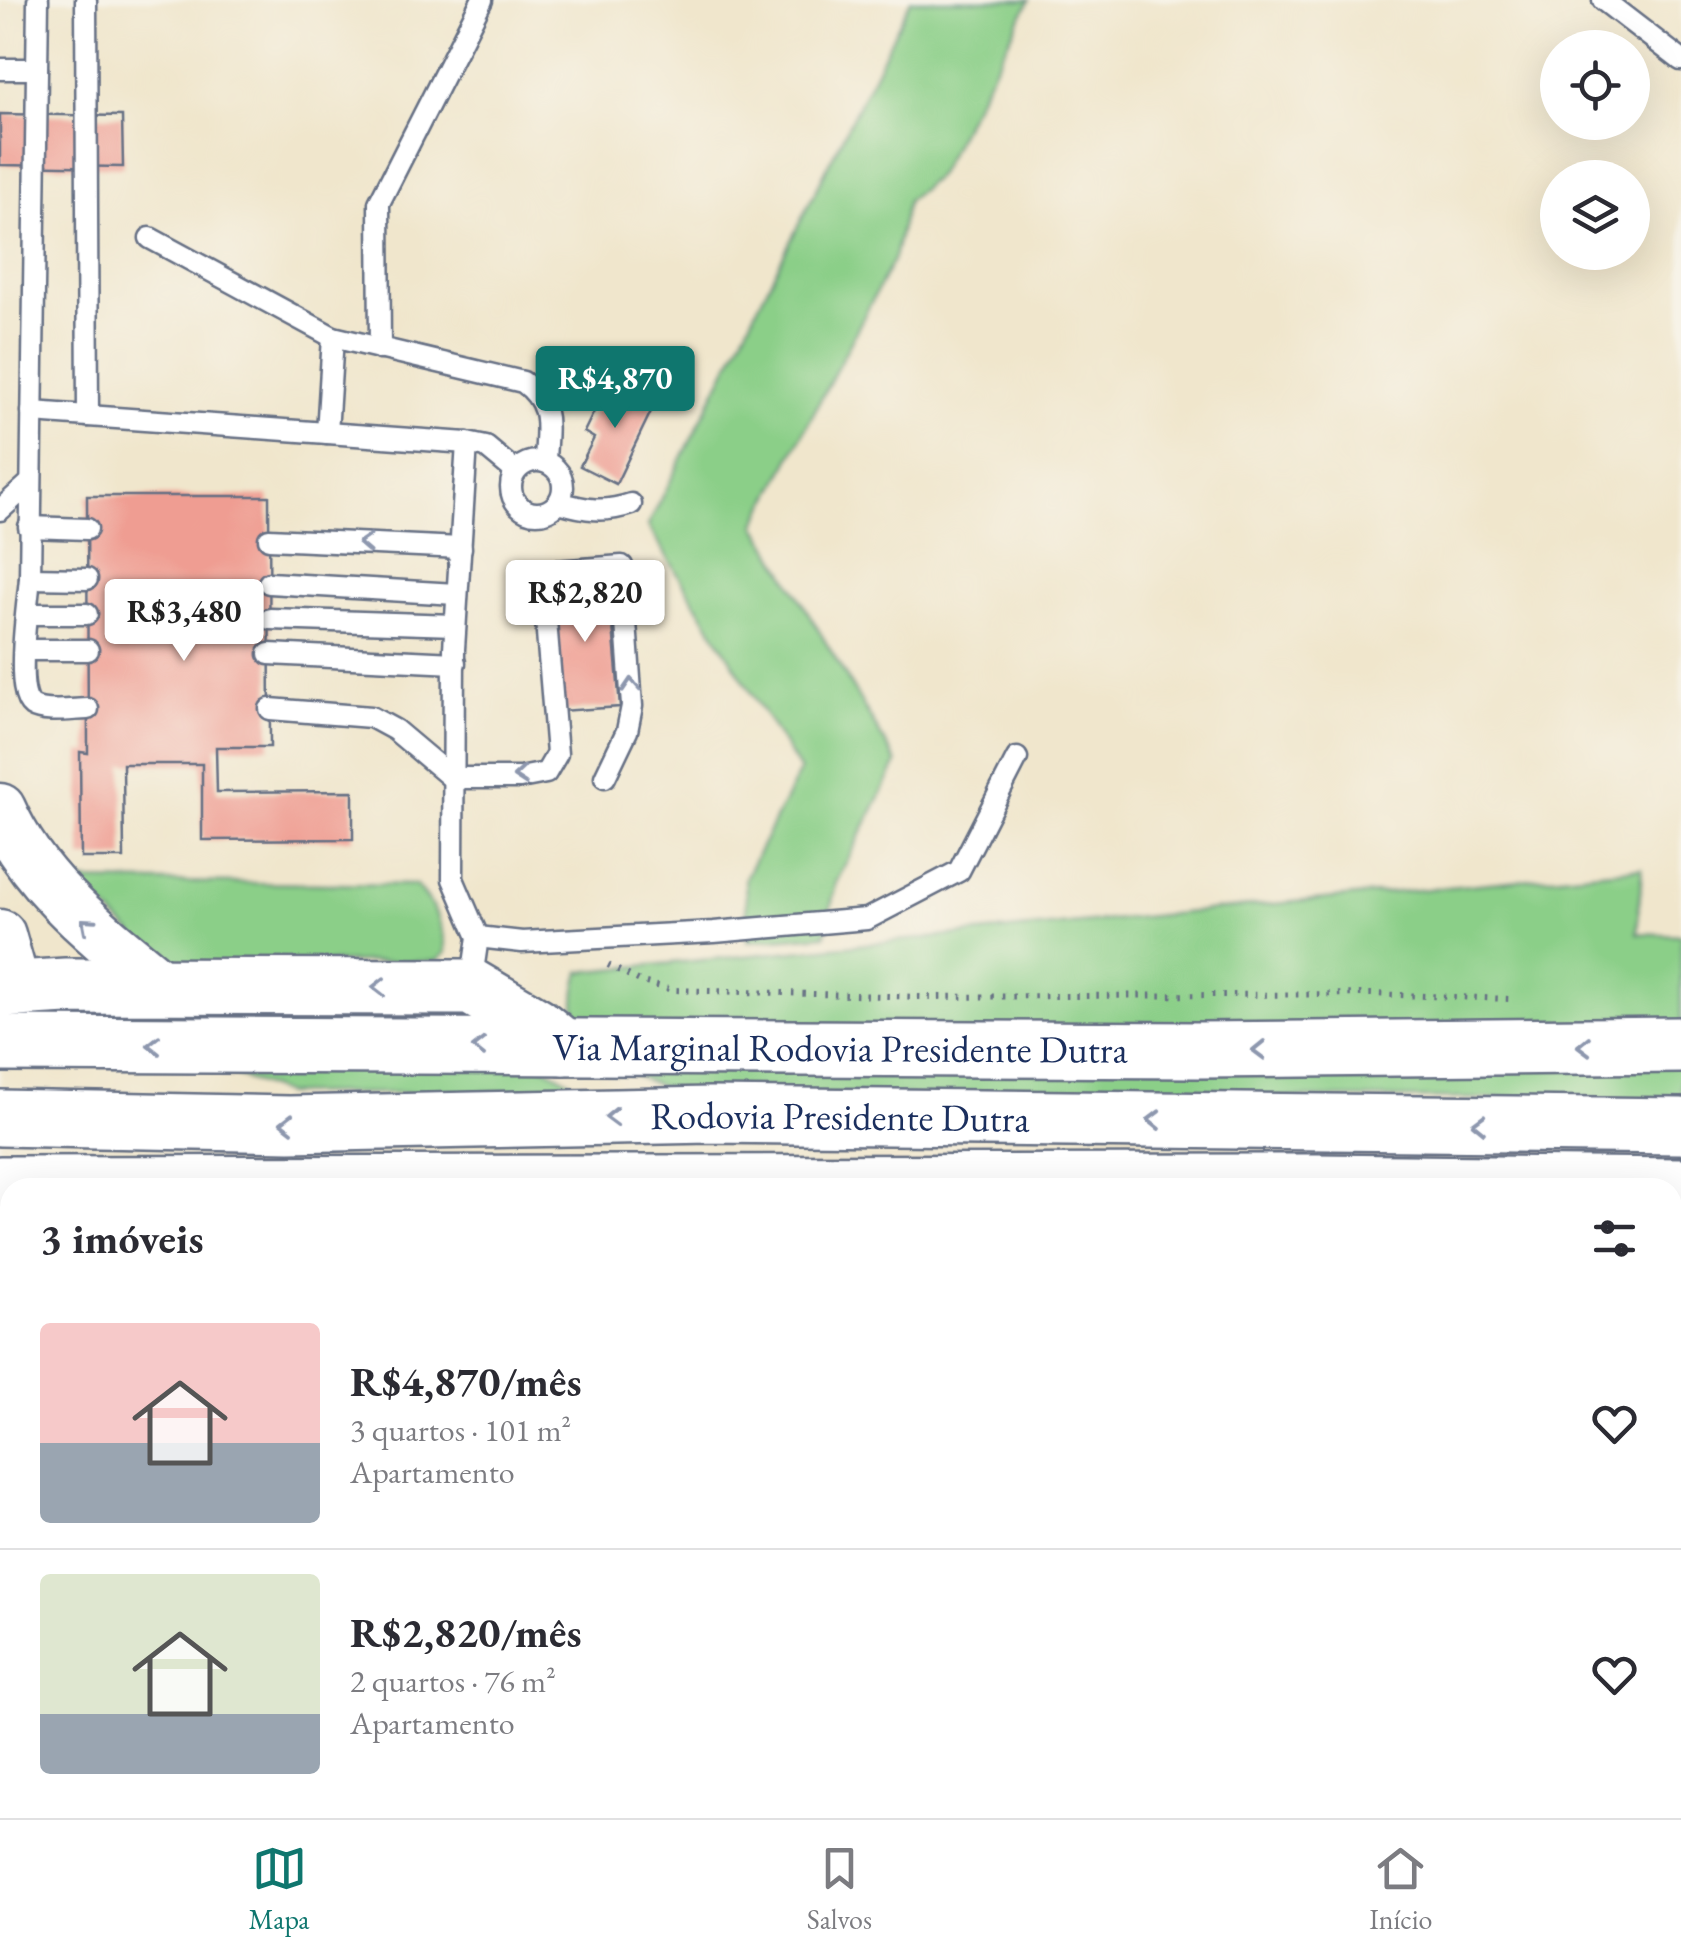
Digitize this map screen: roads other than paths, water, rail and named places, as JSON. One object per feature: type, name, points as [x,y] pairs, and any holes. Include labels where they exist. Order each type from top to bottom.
[{"type":"main road","points":[[7,989],[162,986],[474,962],[536,1026],[563,1047]]},
{"type":"main road","name":"Via Marginal Rodovia Presidente Dutra","points":[[0,1044],[1199,1050],[1681,1045]]},
{"type":"main road","name":"Rodovia Presidente Dutra","points":[[0,1118],[289,1124],[710,1115],[1681,1126]]},
{"type":"street","points":[[0,809],[34,865],[77,917],[162,986]]},
{"type":"street","points":[[0,935],[7,989]]},
{"type":"lane","points":[[38,0],[30,578],[24,694],[37,709],[88,709]]},
{"type":"lane","points":[[86,0],[88,416]]},
{"type":"lane","points":[[380,349],[379,203],[482,0]]},
{"type":"lane","points":[[1603,0],[1681,60]]},
{"type":"lane","points":[[0,69],[37,69]]},
{"type":"lane","points":[[150,238],[333,337],[523,382],[540,394],[546,412],[545,462]]},
{"type":"lane","points":[[327,433],[333,337]]},
{"type":"lane","points":[[32,412],[467,442],[486,447],[516,472]]},
{"type":"lane","points":[[467,442],[455,625],[453,879],[474,962],[522,942],[867,920],[959,871],[1017,758]]},
{"type":"lane","points":[[528,462],[545,462],[562,478],[562,494],[559,502],[538,513],[522,508],[512,495],[516,472],[528,462]]},
{"type":"lane","points":[[0,510],[30,484]]},
{"type":"lane","points":[[559,502],[594,511],[631,504]]},
{"type":"lane","points":[[29,527],[87,529]]},
{"type":"lane","points":[[269,539],[460,548]]},
{"type":"lane","points":[[270,710],[371,717],[395,730],[452,778],[520,778],[546,773],[558,754],[542,572],[622,566],[632,706],[627,731],[606,777]]},
{"type":"lane","points":[[30,578],[87,579]]},
{"type":"lane","points":[[269,582],[456,594]]},
{"type":"lane","points":[[27,614],[87,614]]},
{"type":"lane","points":[[270,618],[455,625]]},
{"type":"lane","points":[[24,650],[88,650]]},
{"type":"lane","points":[[270,654],[455,663]]}]
